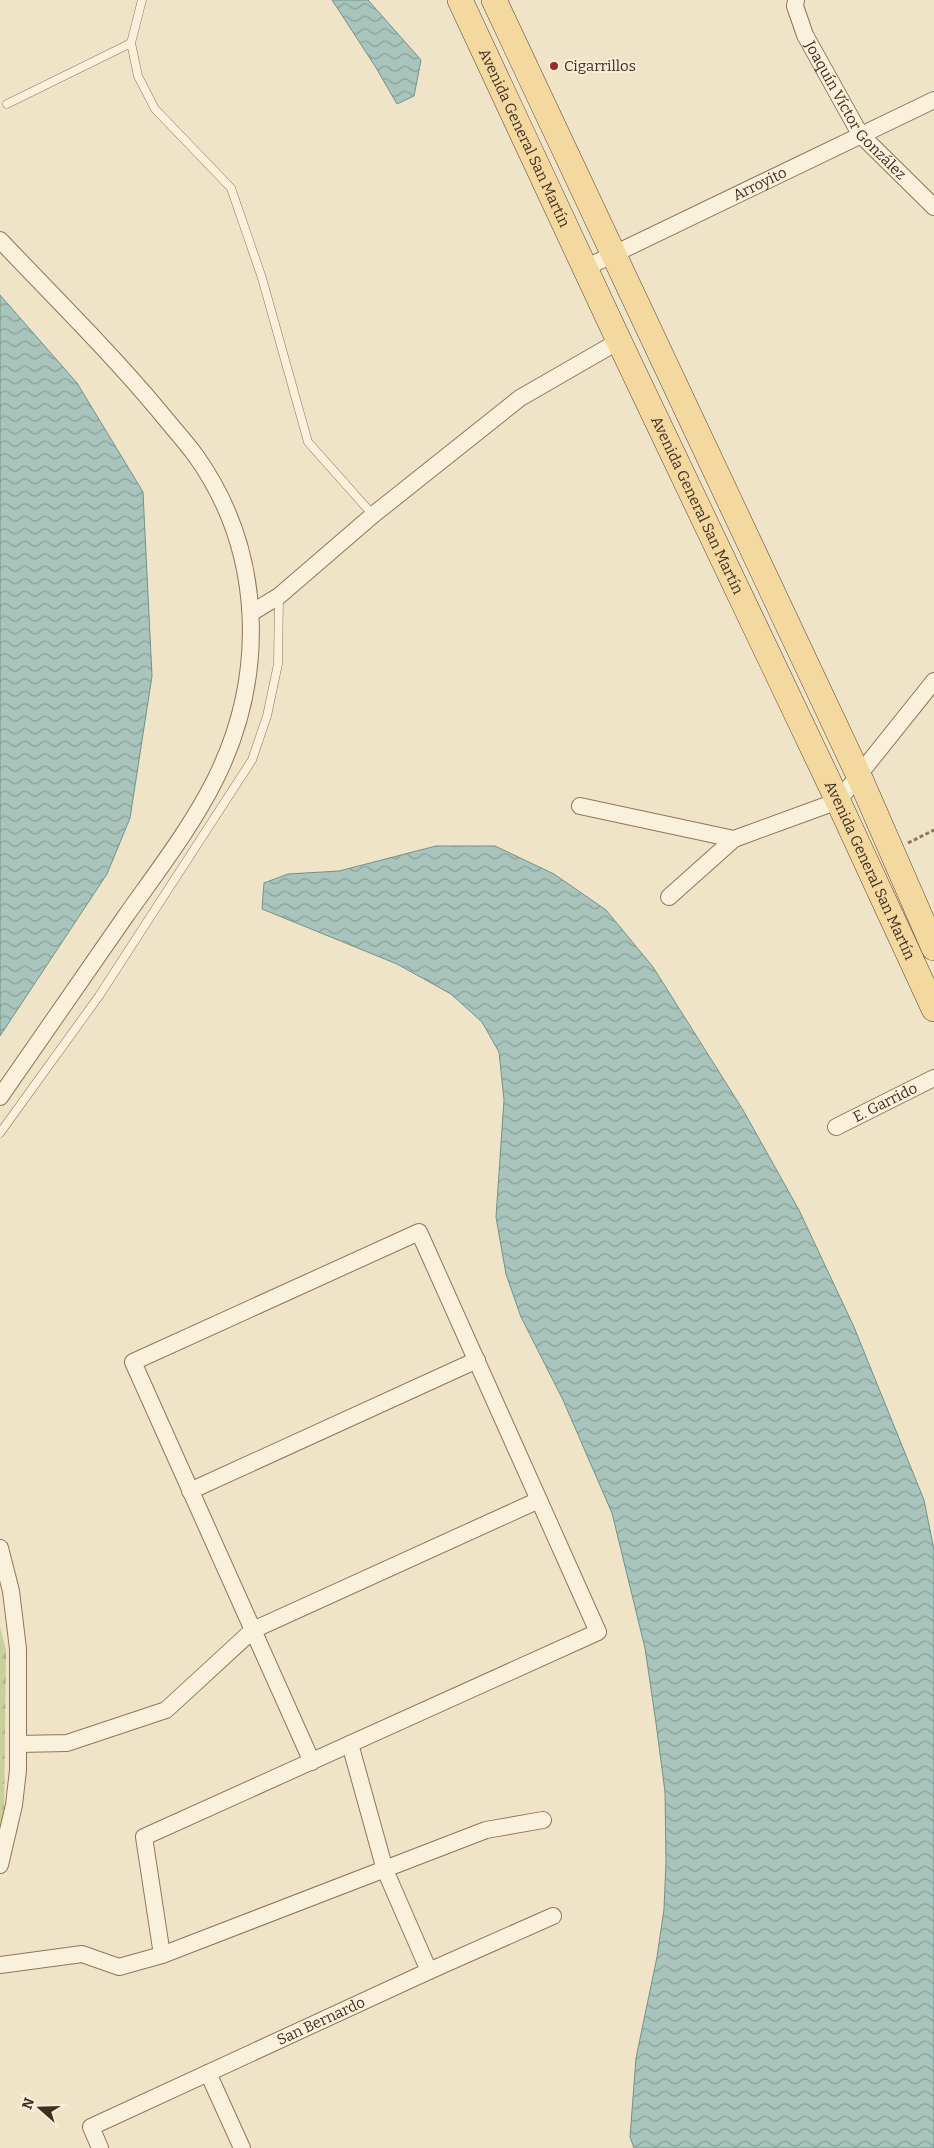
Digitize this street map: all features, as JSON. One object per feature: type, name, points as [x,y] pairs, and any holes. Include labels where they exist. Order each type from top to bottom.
[{"type":"main road","name":"Avenida General San Martín","points":[[460,0],[838,801],[934,1009]]},
{"type":"main road","name":"Avenida General San Martín","points":[[494,0],[859,776],[934,948]]},
{"type":"street","name":"Joaquín Víctor González","points":[[796,0],[795,6],[806,36],[860,134],[934,207]]},
{"type":"street","name":"Arroyito","points":[[585,268],[934,100]]},
{"type":"street","points":[[0,240],[126,371],[196,456],[223,503],[244,560],[251,612],[247,689],[234,736],[215,781],[178,841],[0,1097]]},
{"type":"street","points":[[251,612],[279,596],[373,516],[520,398],[619,340]]},
{"type":"street","points":[[669,897],[734,839],[838,801],[934,680]]},
{"type":"street","points":[[580,806],[734,839]]},
{"type":"street","name":"E. Garrido","points":[[836,1127],[934,1078]]},
{"type":"street","points":[[162,1955],[144,1837],[312,1762],[598,1632],[419,1232],[133,1362],[312,1762]]},
{"type":"street","points":[[190,1491],[477,1360]]},
{"type":"street","points":[[18,1744],[67,1743],[166,1710],[253,1630],[539,1500]]},
{"type":"street","points":[[0,1548],[11,1591],[18,1648],[18,1770],[14,1805],[0,1866]]},
{"type":"street","points":[[350,1744],[385,1870],[429,1971]]},
{"type":"street","points":[[0,1964],[82,1954],[119,1967],[162,1955],[486,1830],[543,1820]]},
{"type":"street","name":"San Bernardo","points":[[100,2148],[91,2127],[553,1916]]},
{"type":"street","points":[[208,2074],[242,2148]]},
{"type":"lane","points":[[142,0],[131,43],[138,76],[155,109],[231,188],[262,278],[308,442],[373,516]]},
{"type":"lane","points":[[7,104],[131,43]]},
{"type":"lane","points":[[0,1133],[99,996],[252,760],[267,716],[278,664],[279,596]]},
{"type":"path","points":[[892,851],[934,830]]},
{"type":"green space","points":[[0,1627],[6,1650],[4,1825],[0,1830]]},
{"type":"water","points":[[332,0],[368,0],[421,60],[414,96],[397,104]]},
{"type":"water","points":[[0,295],[77,383],[143,492],[152,676],[130,818],[107,874],[0,1036]]},
{"type":"water","points":[[436,846],[495,846],[554,874],[606,910],[653,967],[743,1110],[799,1210],[854,1327],[924,1500],[934,1550],[934,2148],[634,2148],[630,2137],[636,2058],[657,1957],[664,1909],[666,1862],[665,1792],[645,1648],[612,1513],[563,1400],[521,1317],[506,1274],[496,1217],[504,1100],[499,1052],[482,1022],[451,994],[397,964],[262,909],[264,883],[288,874],[339,871]]},
{"type":"place","name":"Cigarrillos","points":[[554,66]]}]
